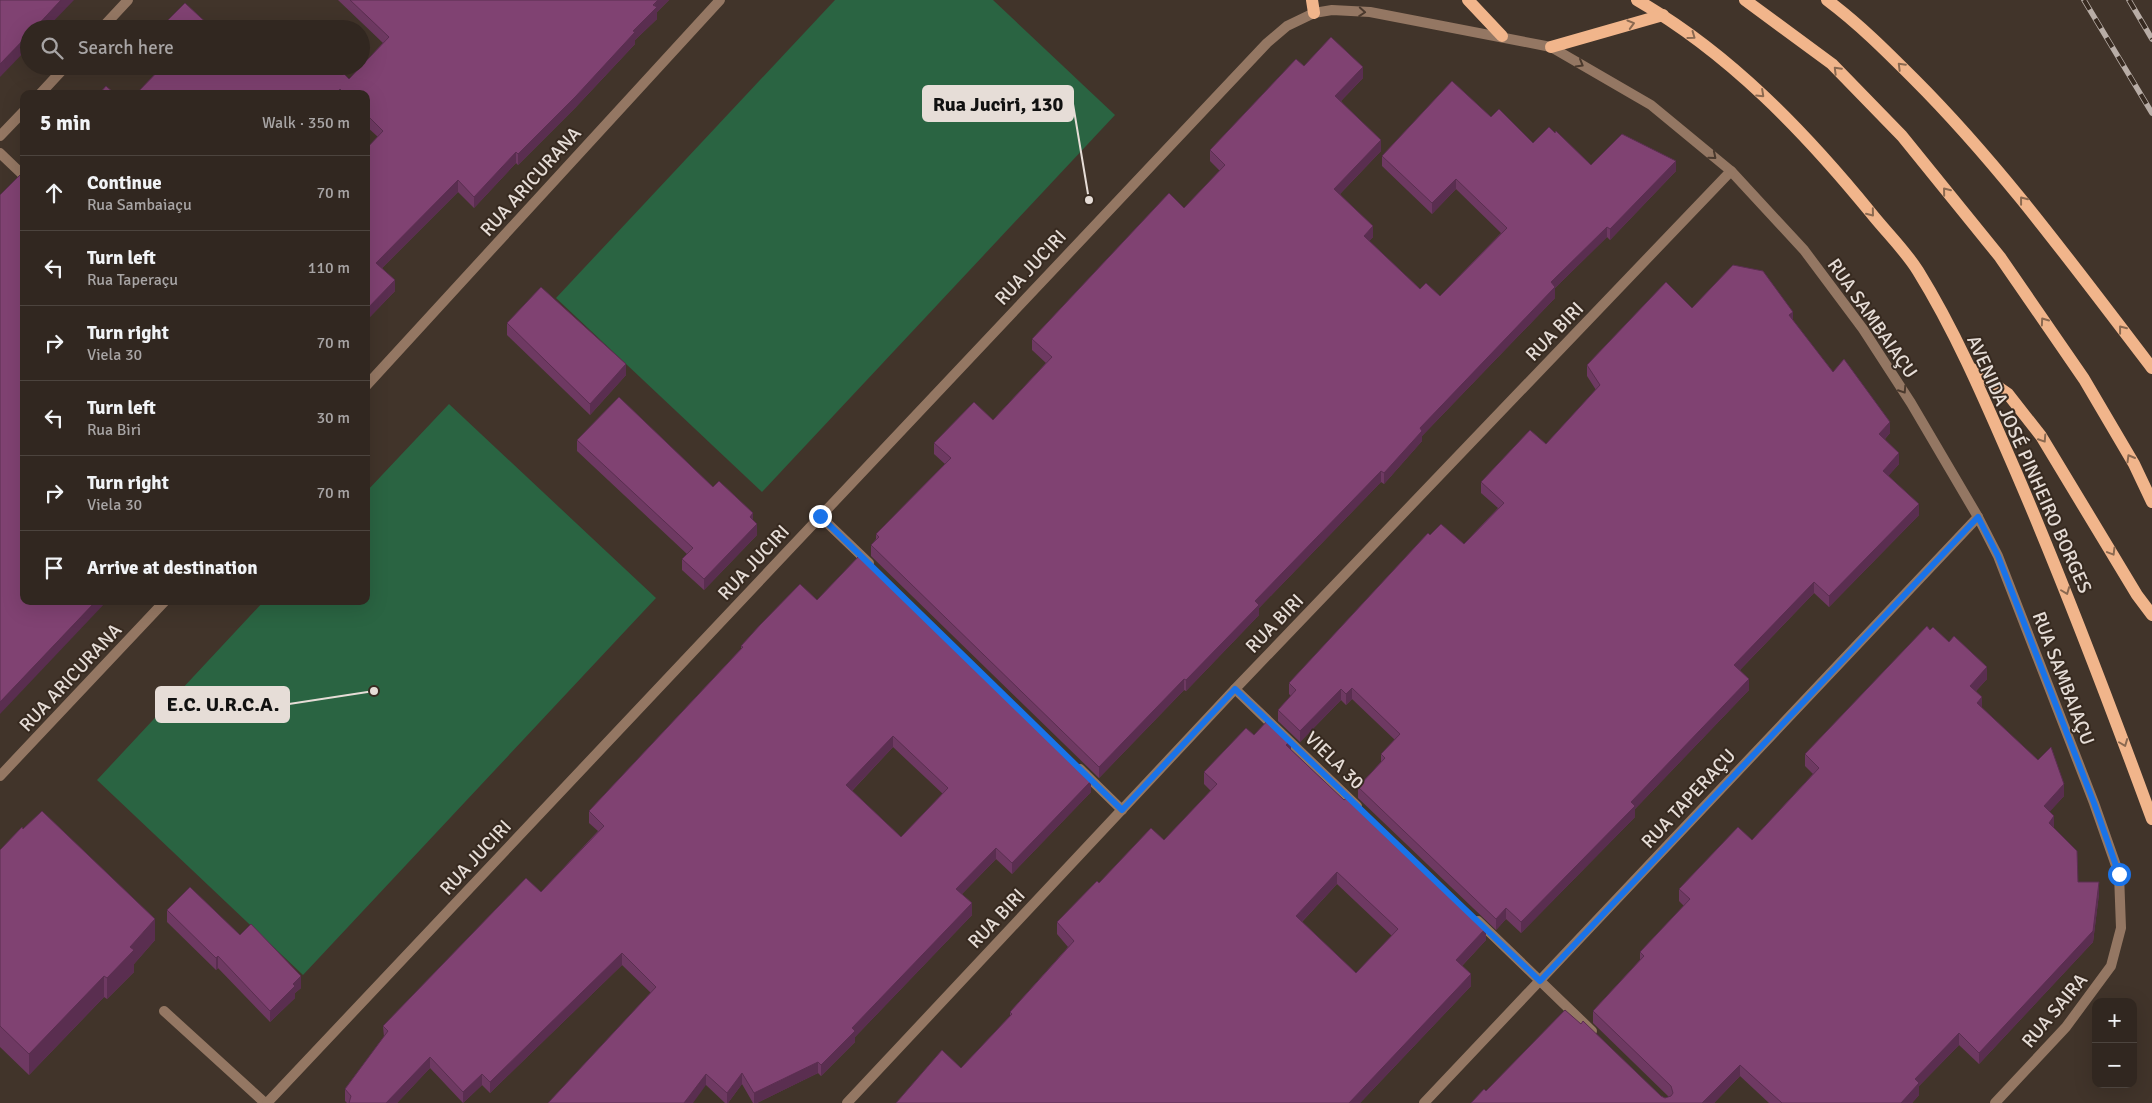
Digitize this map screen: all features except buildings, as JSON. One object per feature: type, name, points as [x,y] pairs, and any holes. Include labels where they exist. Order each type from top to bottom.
[{"type":"main road","points":[[1468,0],[1502,36]]},
{"type":"main road","name":"AVENIDA JOSÉ PINHEIRO BORGES","points":[[1637,0],[1663,15],[1725,61],[1794,126],[1850,187],[1917,269],[1972,369],[2059,572],[2152,819]]},
{"type":"main road","points":[[1745,0],[1832,64],[1908,143],[2000,257],[2084,379],[2134,464],[2152,502]]},
{"type":"main road","points":[[1827,0],[1858,24],[1936,101],[2016,192],[2152,368]]},
{"type":"main road","points":[[1551,47],[1663,15]]},
{"type":"main road","points":[[1972,369],[2008,394],[2041,436],[2137,595],[2152,615]]},
{"type":"street","points":[[109,20],[128,0]]},
{"type":"street","name":"RUA ARICURANA","points":[[370,382],[720,0]]},
{"type":"street","name":"RUA SAMBAIAÇU","points":[[1313,6],[1332,10],[1370,12],[1551,47],[1650,105],[1731,172],[1804,250],[1863,329],[1911,403],[1978,517],[1998,556],[2094,803],[2119,874],[2121,928]]},
{"type":"street","name":"RUA JUCIRI","points":[[266,1103],[1267,43],[1313,6]]},
{"type":"street","points":[[44,90],[58,75]]},
{"type":"street","points":[[0,136],[20,115]]},
{"type":"street","points":[[0,153],[20,172]]},
{"type":"street","name":"RUA BIRI","points":[[847,1103],[1235,689],[1731,172]]},
{"type":"street","points":[[820,516],[876,571]]},
{"type":"street","name":"RUA TAPERAÇU","points":[[1424,1103],[1978,517]]},
{"type":"street","name":"RUA ARICURANA","points":[[0,776],[161,605]]},
{"type":"street","name":"VIELA 30","points":[[1235,689],[1363,811]]},
{"type":"street","points":[[1073,762],[1122,810]]},
{"type":"street","points":[[1469,913],[1603,1042]]},
{"type":"street","name":"RUA SAIRA","points":[[1995,1103],[2066,1026],[2111,966],[2121,928]]},
{"type":"street","points":[[164,1011],[266,1103]]},
{"type":"green space","points":[[835,0],[993,0],[1115,115],[762,492],[556,298]]},
{"type":"green space","points":[[449,404],[656,598],[303,975],[97,780],[260,605],[370,605],[370,488]]},
{"type":"railway","points":[[2084,0],[2152,113]]},
{"type":"railway","points":[[2129,0],[2152,39]]},
{"type":"place","name":"Rua Juciri, 130","points":[[1089,200]]},
{"type":"place","name":"E.C. U.R.C.A.","points":[[374,691]]},
{"type":"route","points":[[820,516],[1122,810],[1235,689],[1540,981],[1978,517],[1998,556],[2094,803],[2119,874]]}]
